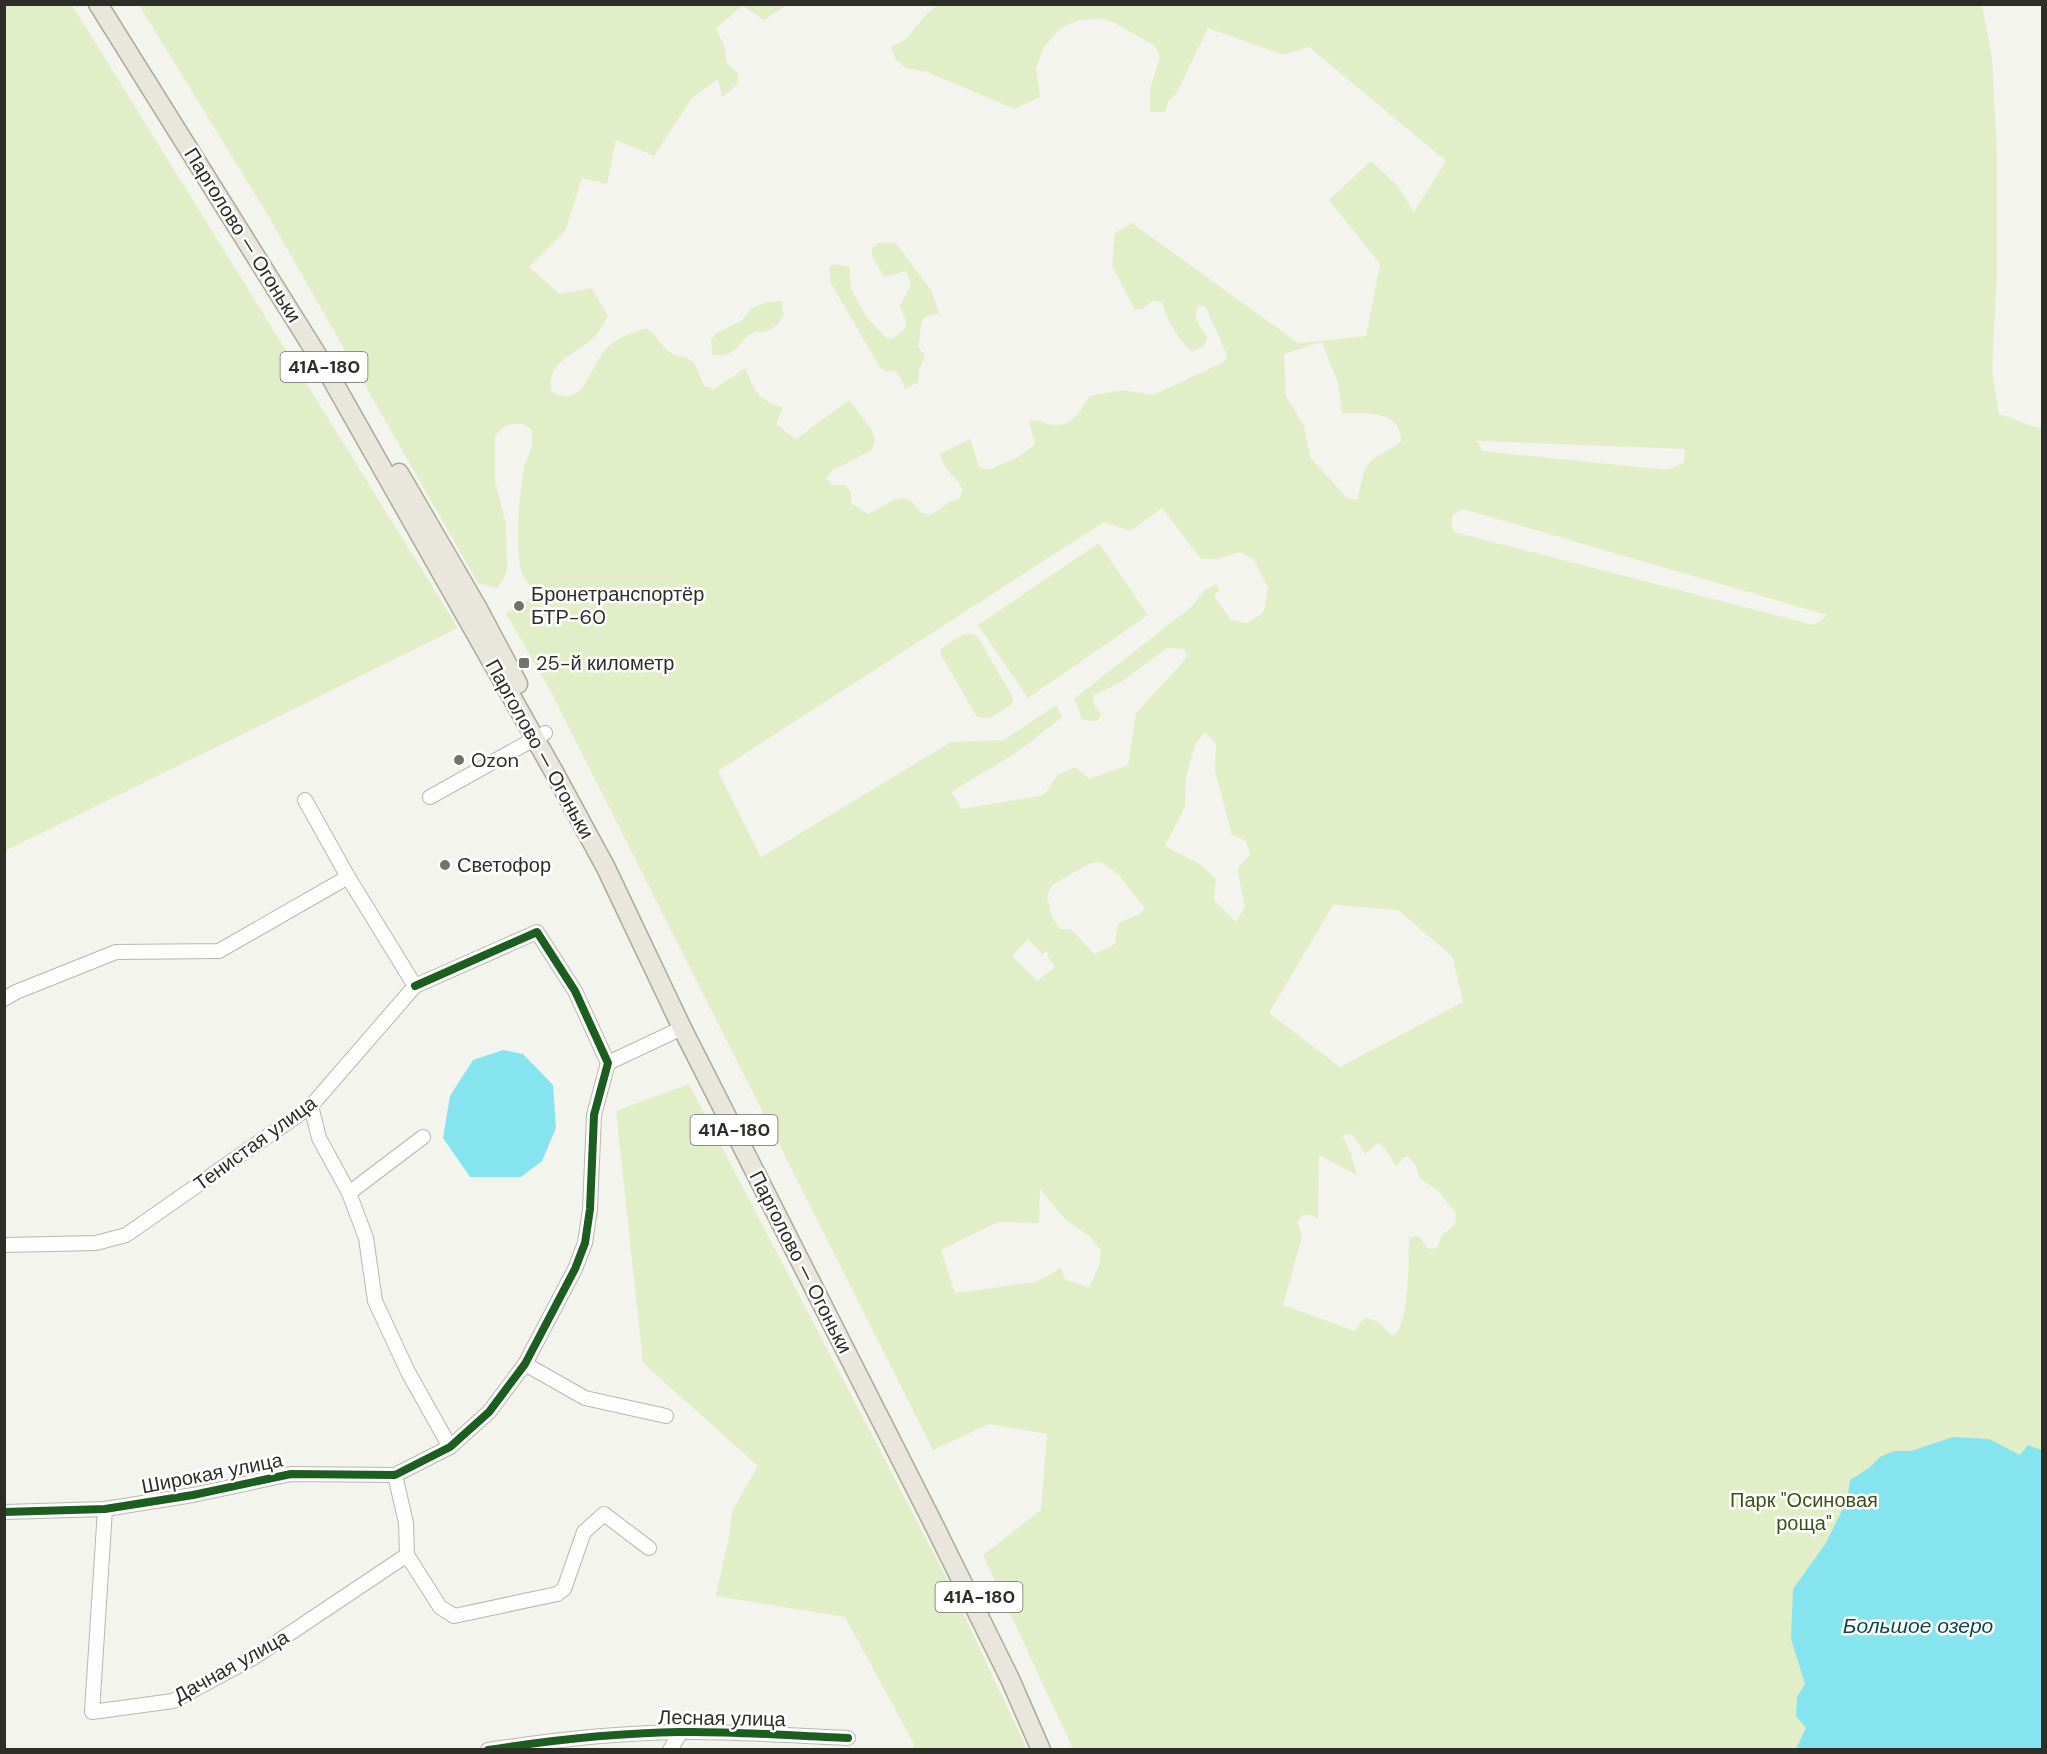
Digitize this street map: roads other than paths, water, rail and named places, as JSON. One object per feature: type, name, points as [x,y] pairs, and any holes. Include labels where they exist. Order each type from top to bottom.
[{"type":"main road","name":"Парголово — Огоньки","points":[[98,4],[326,369],[615,865],[935,1519]]},
{"type":"main road","name":"Парголово — Огоньки","points":[[111,4],[335,363],[477,607],[682,1028],[935,1519]]},
{"type":"main road","name":"41А-180","points":[[935,1519],[1041,1749]]},
{"type":"main road","name":"41А-180","points":[[935,1519],[1020,1677],[1053,1749]]},
{"type":"street","points":[[430,797],[540,735]]},
{"type":"street","points":[[305,800],[348,877],[415,986],[537,932],[575,991],[608,1063],[682,1028]]},
{"type":"street","points":[[4,999],[16,992],[116,952],[219,951],[348,877]]},
{"type":"street","name":"Тенистая улица","points":[[4,1245],[96,1243],[126,1236],[311,1106],[415,986]]},
{"type":"street","name":"Широкая улица","points":[[4,1512],[105,1509],[193,1495],[291,1473],[395,1475],[450,1447],[489,1412],[525,1364],[575,1269],[585,1243],[590,1209],[594,1115],[608,1063]]},
{"type":"street","points":[[311,1106],[319,1138],[349,1193],[366,1238],[375,1301],[408,1372],[450,1447]]},
{"type":"street","points":[[349,1193],[423,1137]]},
{"type":"street","points":[[525,1364],[585,1398],[666,1416]]},
{"type":"street","points":[[395,1475],[406,1523],[407,1555],[440,1607],[454,1616],[557,1594],[564,1589],[584,1532],[604,1514],[649,1548]]},
{"type":"street","name":"Дачная улица","points":[[105,1509],[92,1712],[173,1701],[253,1658],[407,1555]]},
{"type":"street","points":[[670,1749],[681,1732]]},
{"type":"street","name":"Лесная улица","points":[[489,1749],[617,1735],[681,1732],[827,1743],[848,1738]]},
{"type":"water","points":[[503,1050],[523,1054],[553,1085],[556,1128],[542,1161],[521,1177],[470,1177],[443,1138],[450,1096],[473,1060]]},
{"type":"water","name":"Большое озеро","points":[[1953,1437],[1989,1439],[2020,1455],[2028,1445],[2042,1450],[2042,1749],[1796,1749],[1806,1728],[1796,1716],[1797,1697],[1805,1684],[1791,1639],[1793,1589],[1826,1543],[1847,1500],[1850,1480],[1869,1468],[1880,1457],[1894,1451],[1911,1451]]},
{"type":"place","name":"Бронетранспортёр БТР-60","points":[[519,606]]},
{"type":"place","name":"25-й километр","points":[[524,663]]},
{"type":"place","name":"Ozon","points":[[459,760]]},
{"type":"place","name":"Светофор","points":[[445,865]]},
{"type":"park label","name":"Парк \"Осиновая роща\"","points":[[1804,1512]]}]
